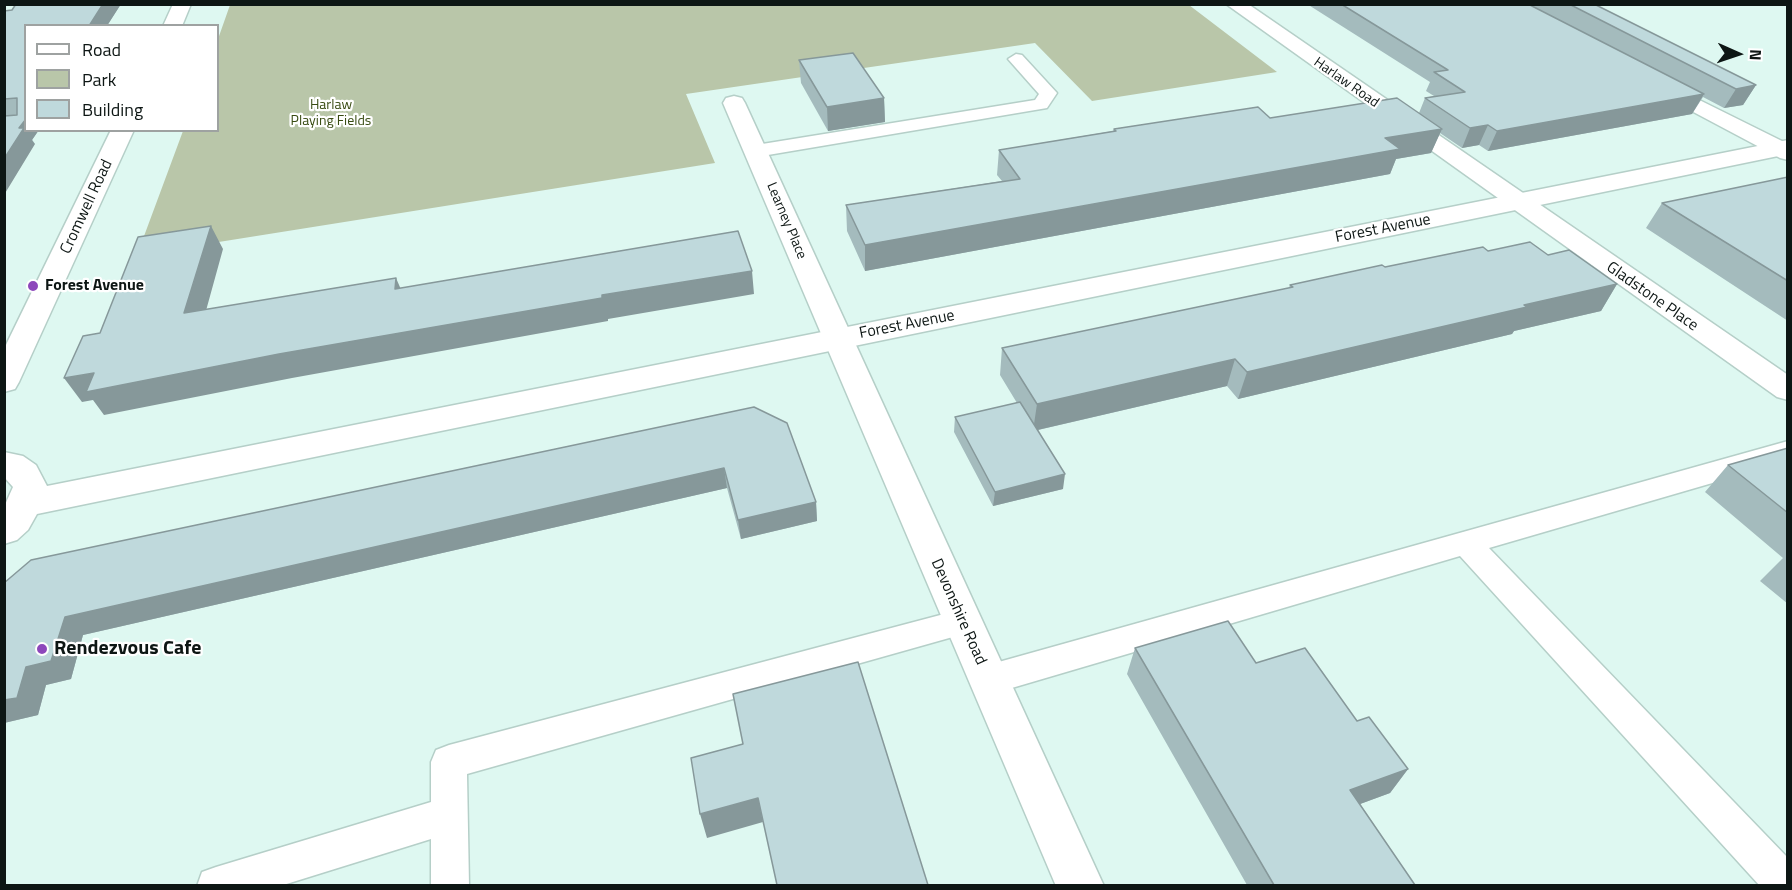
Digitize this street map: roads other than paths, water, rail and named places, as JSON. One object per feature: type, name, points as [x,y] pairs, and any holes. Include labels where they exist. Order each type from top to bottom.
[{"type":"street","points":[[173,24],[182,4]]},
{"type":"street","name":"Harlaw Road","points":[[1235,4],[1516,202]]},
{"type":"street","points":[[1642,76],[1784,149]]},
{"type":"street","name":"Learney Place","points":[[734,103],[837,339]]},
{"type":"street","name":"Cromwell Road","points":[[4,382],[122,132]]},
{"type":"street","name":"Forest Avenue","points":[[26,503],[1784,149]]},
{"type":"street","name":"Gladstone Place","points":[[1516,202],[1788,390]]},
{"type":"street","name":"Devonshire Road","points":[[837,339],[1080,885]]},
{"type":"street","points":[[4,465],[11,465],[24,474],[30,487],[26,503],[15,520],[4,530]]},
{"type":"lane","points":[[756,151],[1041,104],[1048,93],[1016,59]]},
{"type":"lane","points":[[988,680],[1788,451]]},
{"type":"lane","points":[[1465,542],[1787,885]]},
{"type":"lane","points":[[450,885],[448,762],[963,622]]},
{"type":"lane","points":[[216,885],[449,815]]},
{"type":"place","name":"Forest Avenue","points":[[33,286]]},
{"type":"place","name":"Rendezvous Cafe","points":[[42,649]]},
{"type":"park label","name":"Harlaw Playing Fields","points":[[331,114]]}]
